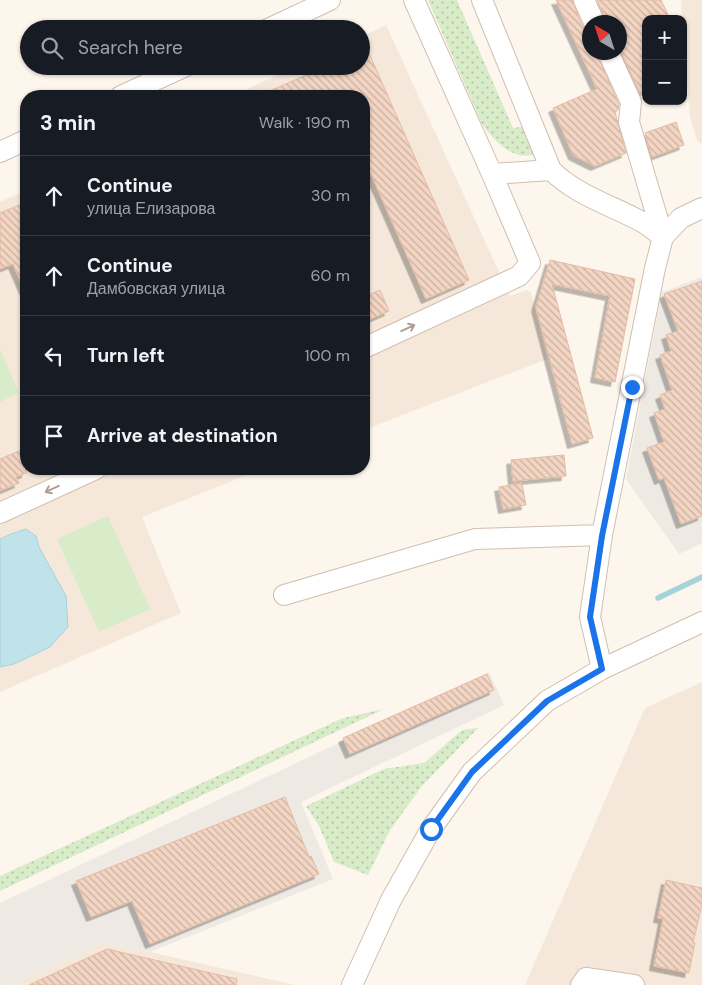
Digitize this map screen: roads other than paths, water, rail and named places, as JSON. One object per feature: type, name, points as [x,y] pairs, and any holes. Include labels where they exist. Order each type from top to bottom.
[{"type":"street","points":[[287,20],[330,0]]},
{"type":"street","points":[[370,345],[519,276],[530,263],[414,0]]},
{"type":"street","points":[[482,0],[552,170],[561,180],[575,189],[644,223],[664,237]]},
{"type":"street","points":[[584,0],[591,15]]},
{"type":"street","points":[[612,60],[631,102],[629,122],[664,237]]},
{"type":"street","points":[[134,90],[166,75]]},
{"type":"street","points":[[0,152],[20,143]]},
{"type":"street","points":[[492,174],[552,170]]},
{"type":"street","points":[[602,669],[590,617],[602,536],[656,268],[664,237],[681,218],[702,208]]},
{"type":"street","points":[[0,513],[83,475]]},
{"type":"street","points":[[284,595],[475,539],[602,536]]},
{"type":"street","points":[[352,985],[391,900],[431,829],[472,772],[547,701],[602,669],[702,622]]},
{"type":"street","points":[[581,985],[586,978],[634,985]]},
{"type":"water","points":[[26,529],[36,536],[39,547],[66,596],[68,627],[50,647],[14,664],[0,667],[0,539]]},
{"type":"waterway","points":[[658,598],[702,577]]}]
